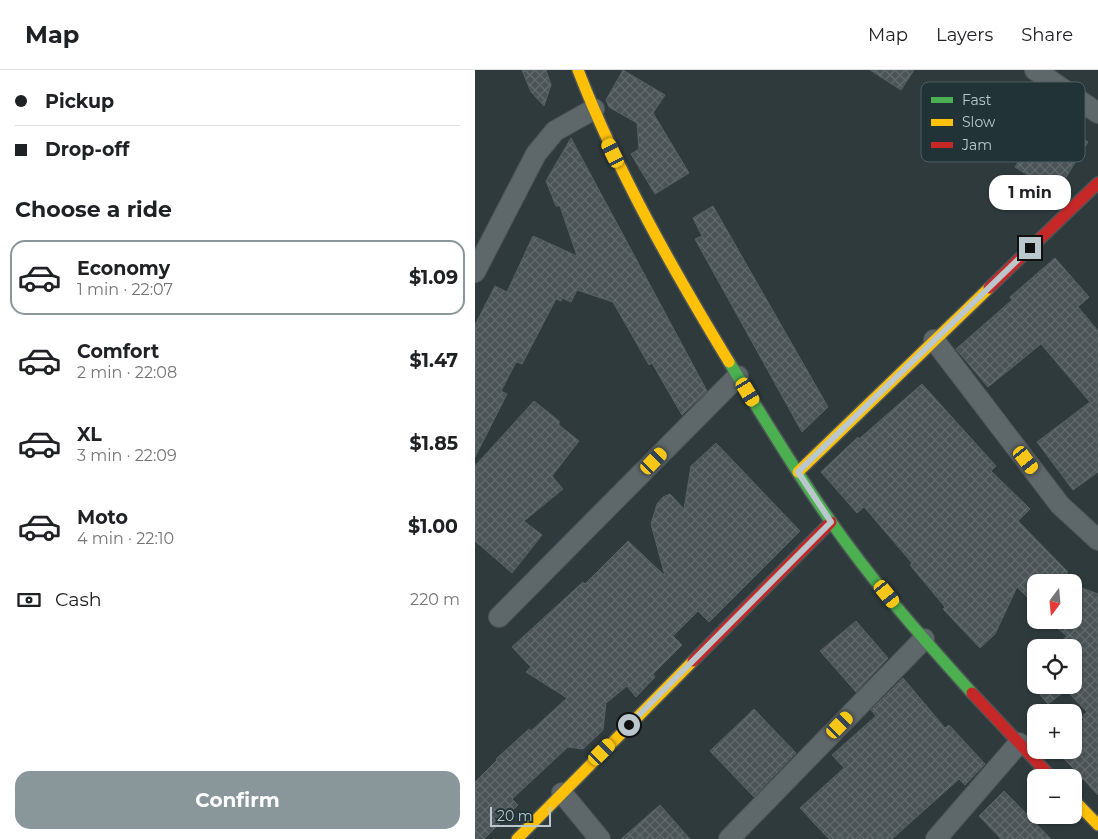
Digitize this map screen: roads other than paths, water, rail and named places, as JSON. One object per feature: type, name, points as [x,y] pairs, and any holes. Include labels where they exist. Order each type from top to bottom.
[{"type":"main road","points":[[578,70],[604,136],[667,256],[738,376],[831,522],[863,565],[924,639],[1044,769]]},
{"type":"main road","points":[[798,472],[1098,183]]},
{"type":"main road","points":[[517,839],[831,522]]},
{"type":"main road","points":[[1082,808],[1098,825]]},
{"type":"street","points":[[1035,70],[1053,82]]},
{"type":"street","points":[[1085,104],[1098,113]]},
{"type":"street","points":[[475,272],[541,148],[555,131],[594,108]]},
{"type":"street","points":[[934,340],[1060,505],[1098,540]]},
{"type":"street","points":[[499,617],[738,376]]},
{"type":"street","points":[[729,839],[924,639]]},
{"type":"street","points":[[936,839],[1019,743]]},
{"type":"street","points":[[562,793],[600,839]]}]
